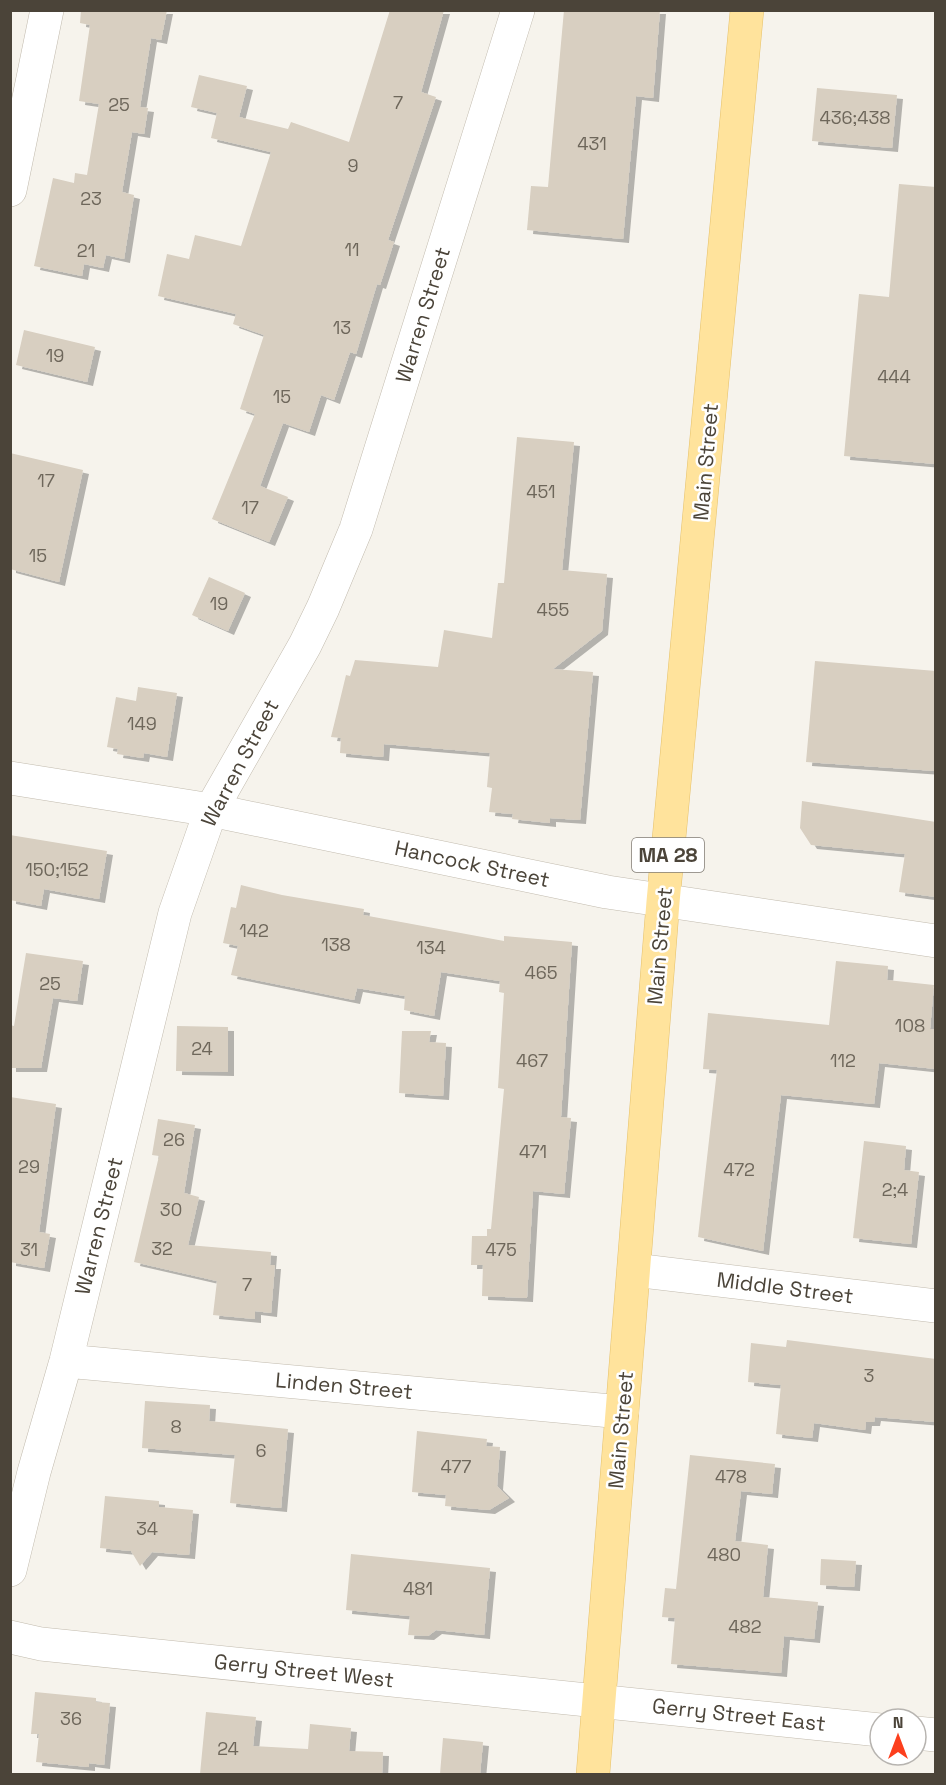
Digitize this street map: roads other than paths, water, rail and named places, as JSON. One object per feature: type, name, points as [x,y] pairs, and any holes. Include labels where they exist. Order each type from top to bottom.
[{"type":"main road","name":"Main Street","points":[[593,1774],[663,902],[747,10]]},
{"type":"street","points":[[10,190],[47,10]]},
{"type":"street","name":"Warren Street","points":[[10,1570],[22,1478],[66,1361],[175,913],[211,810],[305,645],[356,529],[518,10]]},
{"type":"street","name":"Hancock Street","points":[[10,778],[211,810],[663,902],[936,941]]},
{"type":"street","name":"Middle Street","points":[[634,1270],[936,1306]]},
{"type":"street","name":"Linden Street","points":[[66,1361],[622,1412]]},
{"type":"street","name":"Gerry Street West","points":[[10,1637],[52,1645],[599,1700]]},
{"type":"street","name":"Gerry Street East","points":[[599,1700],[868,1729]]}]
